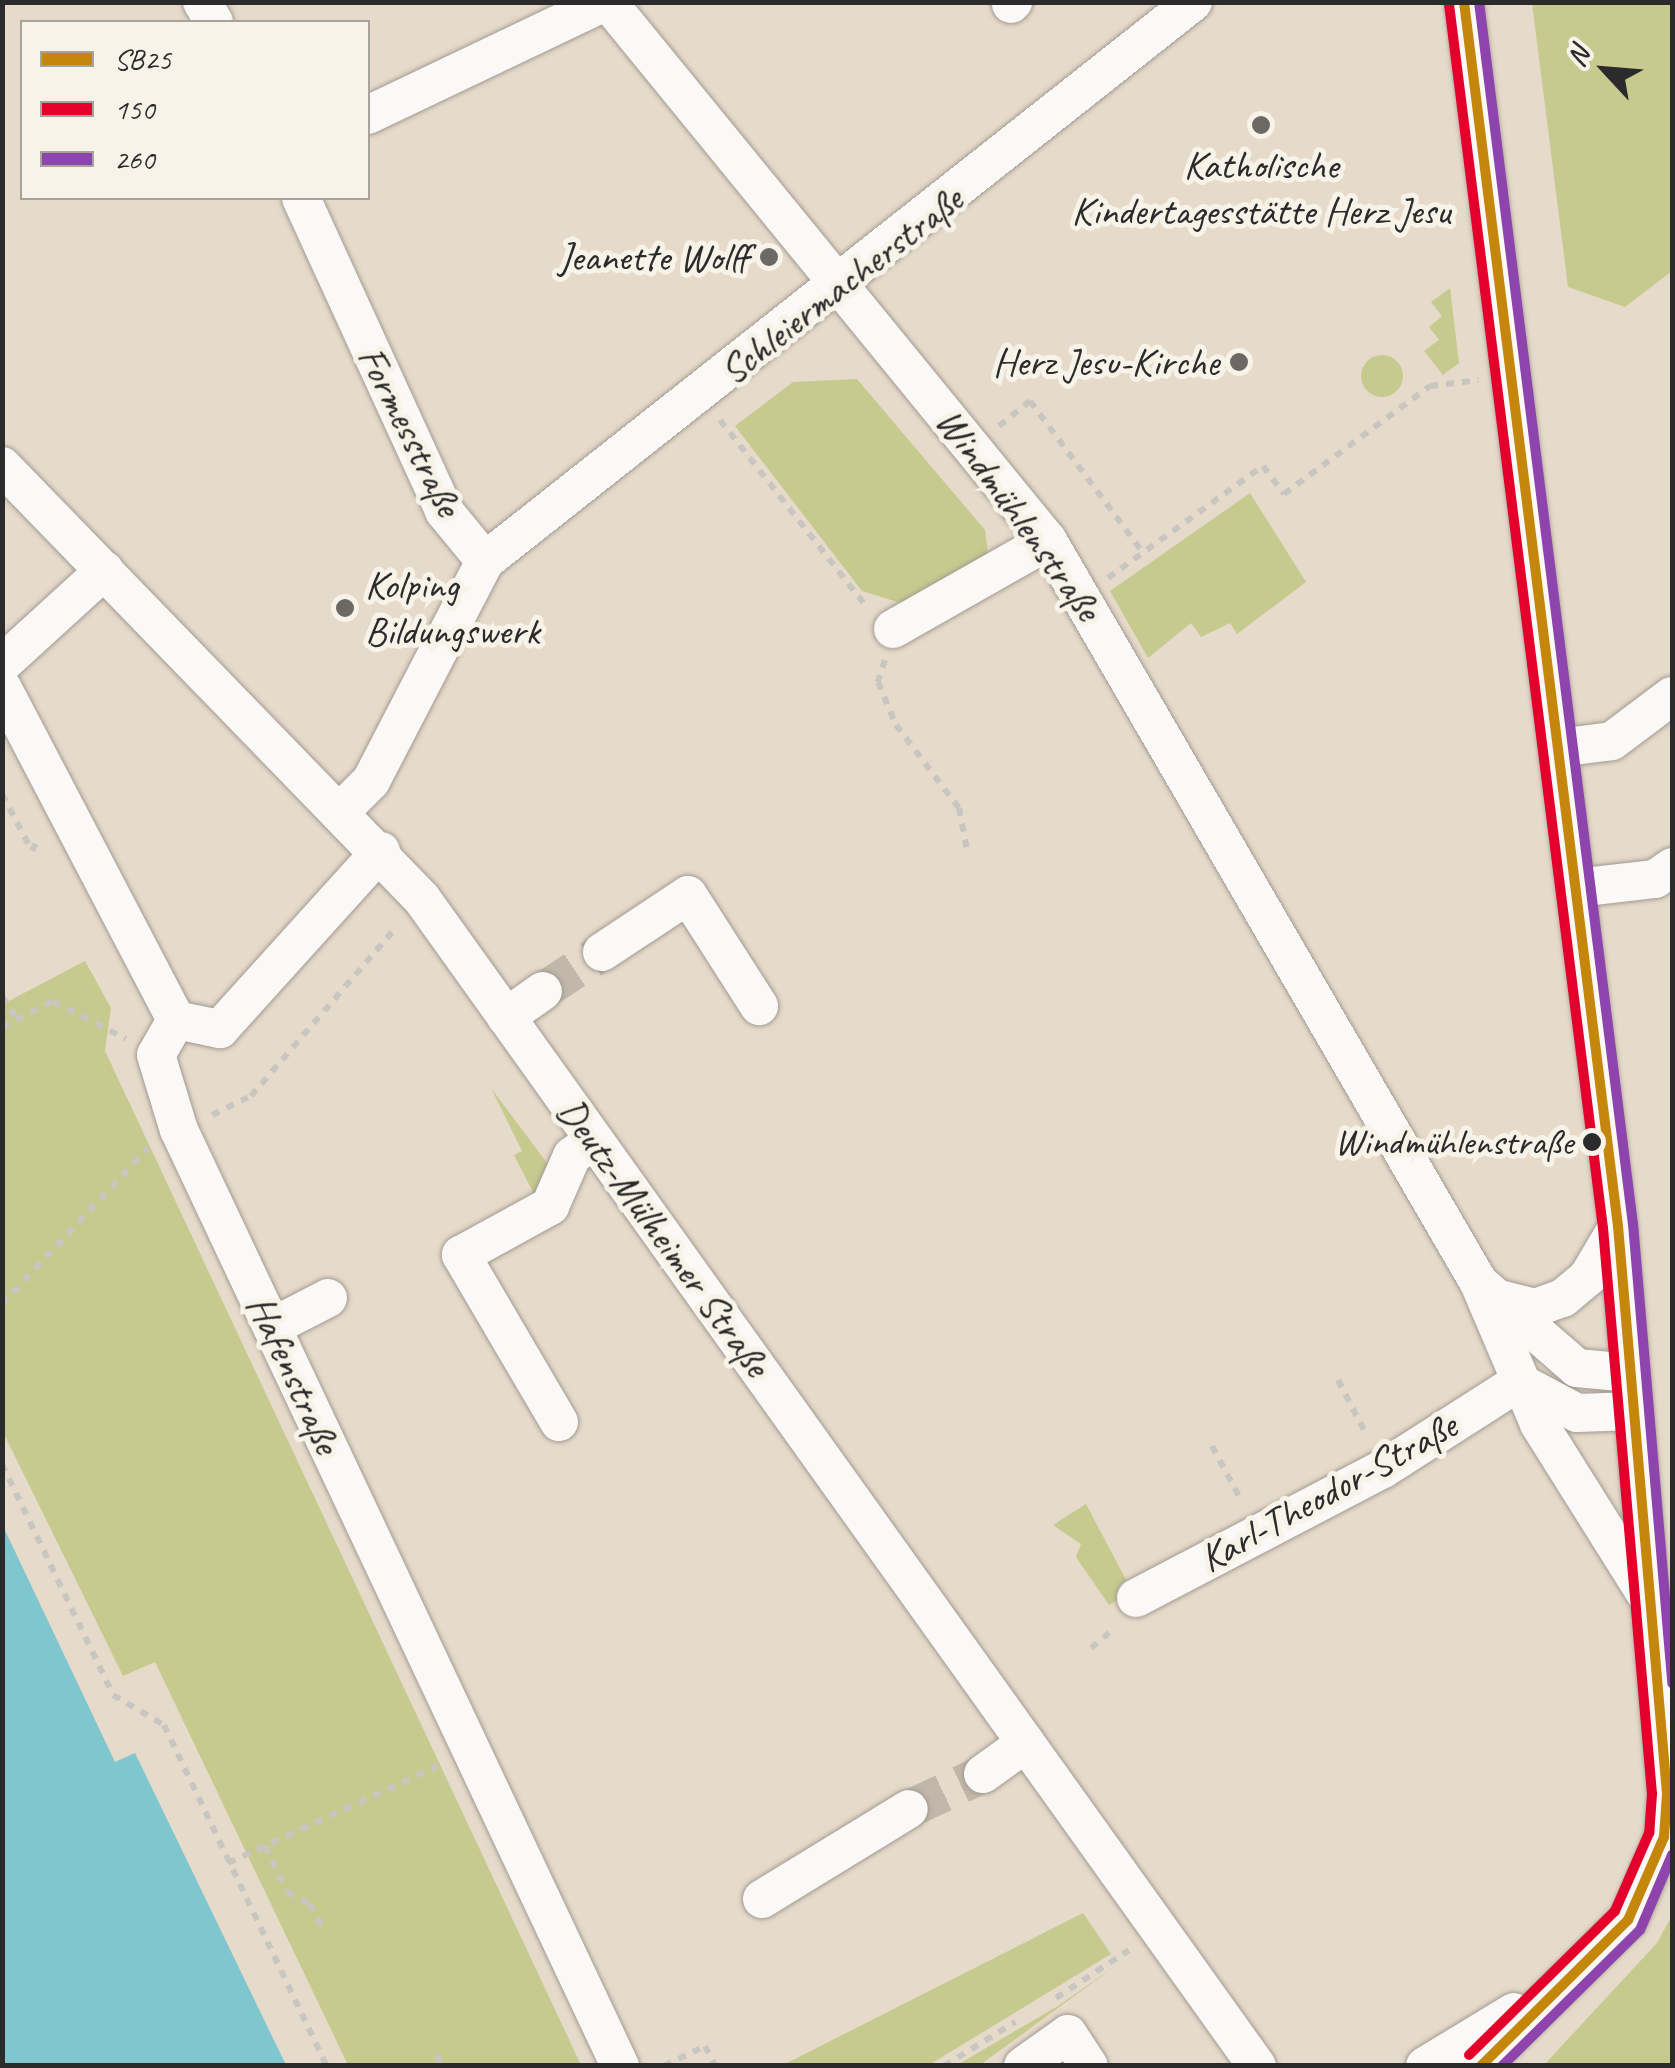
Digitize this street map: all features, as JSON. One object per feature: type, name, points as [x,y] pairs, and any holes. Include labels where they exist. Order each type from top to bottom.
[{"type":"street","points":[[370,114],[607,2]]},
{"type":"street","name":"Windmühlenstraße","points":[[607,2],[844,286],[1048,541],[1491,1292],[1519,1382],[1652,1605]]},
{"type":"street","name":"Schleiermacherstraße","points":[[485,561],[844,286],[1193,2]]},
{"type":"street","points":[[1464,2],[1618,1226],[1652,1605],[1667,1711],[1664,1838],[1628,1920],[1480,2066]]},
{"type":"street","name":"Formesstraße","points":[[302,200],[444,511],[485,561],[370,782],[342,810]]},
{"type":"street","name":"Deutz-Mülheimer Straße","points":[[2,466],[342,810],[422,900],[1257,2066]]},
{"type":"street","points":[[894,629],[1048,541]]},
{"type":"street","points":[[2,664],[106,570]]},
{"type":"street","points":[[2,687],[176,1020]]},
{"type":"street","points":[[1558,748],[1612,742],[1672,696]]},
{"type":"street","points":[[176,1020],[220,1029],[381,851]]},
{"type":"street","points":[[1576,888],[1655,878],[1672,867]]},
{"type":"street","points":[[602,952],[688,895],[759,1006]]},
{"type":"street","points":[[506,1018],[543,990]]},
{"type":"street","points":[[156,1055],[176,1020]]},
{"type":"street","name":"Hafenstraße","points":[[156,1055],[179,1130],[620,2066]]},
{"type":"street","points":[[558,1422],[461,1256],[550,1206],[572,1156],[594,1140]]},
{"type":"street","points":[[1491,1292],[1534,1308],[1563,1298],[1588,1277],[1618,1226]]},
{"type":"street","name":"Windmühlenstraße","points":[[1491,1292],[1577,1368],[1631,1373]]},
{"type":"street","points":[[272,1328],[328,1298]]},
{"type":"street","points":[[1519,1382],[1577,1413],[1634,1411]]},
{"type":"street","name":"Karl-Theodor-Straße","points":[[1136,1598],[1384,1469],[1519,1382]]},
{"type":"street","points":[[983,1774],[1026,1744]]},
{"type":"street","points":[[762,1899],[909,1809]]},
{"type":"street","points":[[1424,2066],[1576,1975]]},
{"type":"street","points":[[1516,2066],[1576,1975]]},
{"type":"street","points":[[1023,2066],[1068,2034],[1089,2066]]},
{"type":"path","points":[[1082,596],[1262,466],[1284,494],[1430,386],[1511,376]]},
{"type":"path","points":[[702,394],[854,596]]},
{"type":"path","points":[[974,446],[1030,402],[1144,554]]},
{"type":"path","points":[[894,629],[878,682],[896,725],[959,808],[968,854]]},
{"type":"path","points":[[2,773],[40,846],[32,851],[2,794]]},
{"type":"path","points":[[224,1109],[251,1096],[422,900]]},
{"type":"path","points":[[2,996],[17,1019]]},
{"type":"path","points":[[2,1026],[52,1001],[156,1055]]},
{"type":"path","points":[[2,1304],[152,1143],[179,1130]]},
{"type":"path","points":[[1338,1380],[1384,1469]]},
{"type":"path","points":[[1212,1446],[1259,1534]]},
{"type":"path","points":[[2,1464],[113,1695],[164,1725],[327,2066]]},
{"type":"path","points":[[228,1863],[471,1751]]},
{"type":"path","points":[[265,1846],[288,1892],[310,1904],[324,1931]]},
{"type":"path","points":[[664,2066],[705,2046],[714,2066]]},
{"type":"path","points":[[437,2055],[442,2066]]},
{"type":"green space","points":[[1532,3],[1672,3],[1672,271],[1625,307],[1568,287]]},
{"type":"green space","points":[[1450,288],[1459,363],[1443,375],[1424,351],[1439,340],[1429,327],[1442,316],[1431,302]]},
{"type":"green space","points":[[1382,355],[1397,361],[1403,376],[1397,391],[1382,397],[1367,391],[1361,376],[1367,361]]},
{"type":"green space","points":[[857,379],[985,530],[988,553],[975,570],[904,604],[862,591],[735,426],[793,382]]},
{"type":"green space","points":[[1250,493],[1306,582],[1237,634],[1230,623],[1201,637],[1191,623],[1148,658],[1110,591]]},
{"type":"green space","points":[[85,961],[111,1008],[105,1051],[581,2065],[348,2065],[155,1662],[123,1676],[3,1432],[3,1004]]},
{"type":"green space","points":[[491,1088],[553,1171],[536,1198],[514,1155],[522,1151]]},
{"type":"green space","points":[[1086,1504],[1132,1591],[1109,1605],[1076,1557],[1081,1544],[1053,1525]]},
{"type":"green space","points":[[1083,1913],[1111,1954],[929,2065],[783,2065]]},
{"type":"green space","points":[[1672,1915],[1672,2065],[1544,2065],[1657,1943]]},
{"type":"green space","points":[[1118,1964],[980,2065],[957,2065],[1058,2006]]},
{"type":"water","points":[[2,1524],[115,1762],[135,1753],[286,2065],[3,2065]]},
{"type":"tunnel","points":[[543,991],[602,952]]},
{"type":"tunnel","points":[[909,1809],[983,1774]]},
{"type":"transit line","name":"SB25","points":[[1464,2],[1618,1226],[1667,1794],[1664,1837],[1628,1920],[1481,2066]]},
{"type":"transit line","name":"260","points":[[1479,2],[1633,1224],[1672,1683]]},
{"type":"transit line","name":"150","points":[[1449,4],[1603,1228],[1652,1794],[1649,1833],[1615,1911],[1469,2055]]},
{"type":"transit line","name":"260","points":[[1502,2066],[1640,1930],[1672,1855]]},
{"type":"place","name":"Katholische Kindertagesstätte Herz Jesu","points":[[1261,125]]},
{"type":"place","name":"Jeanette Wolff","points":[[769,257]]},
{"type":"place","name":"Herz Jesu-Kirche","points":[[1239,362]]},
{"type":"place","name":"Kolping Bildungswerk","points":[[345,608]]},
{"type":"place","name":"Windmühlenstraße","points":[[1592,1142]]}]
